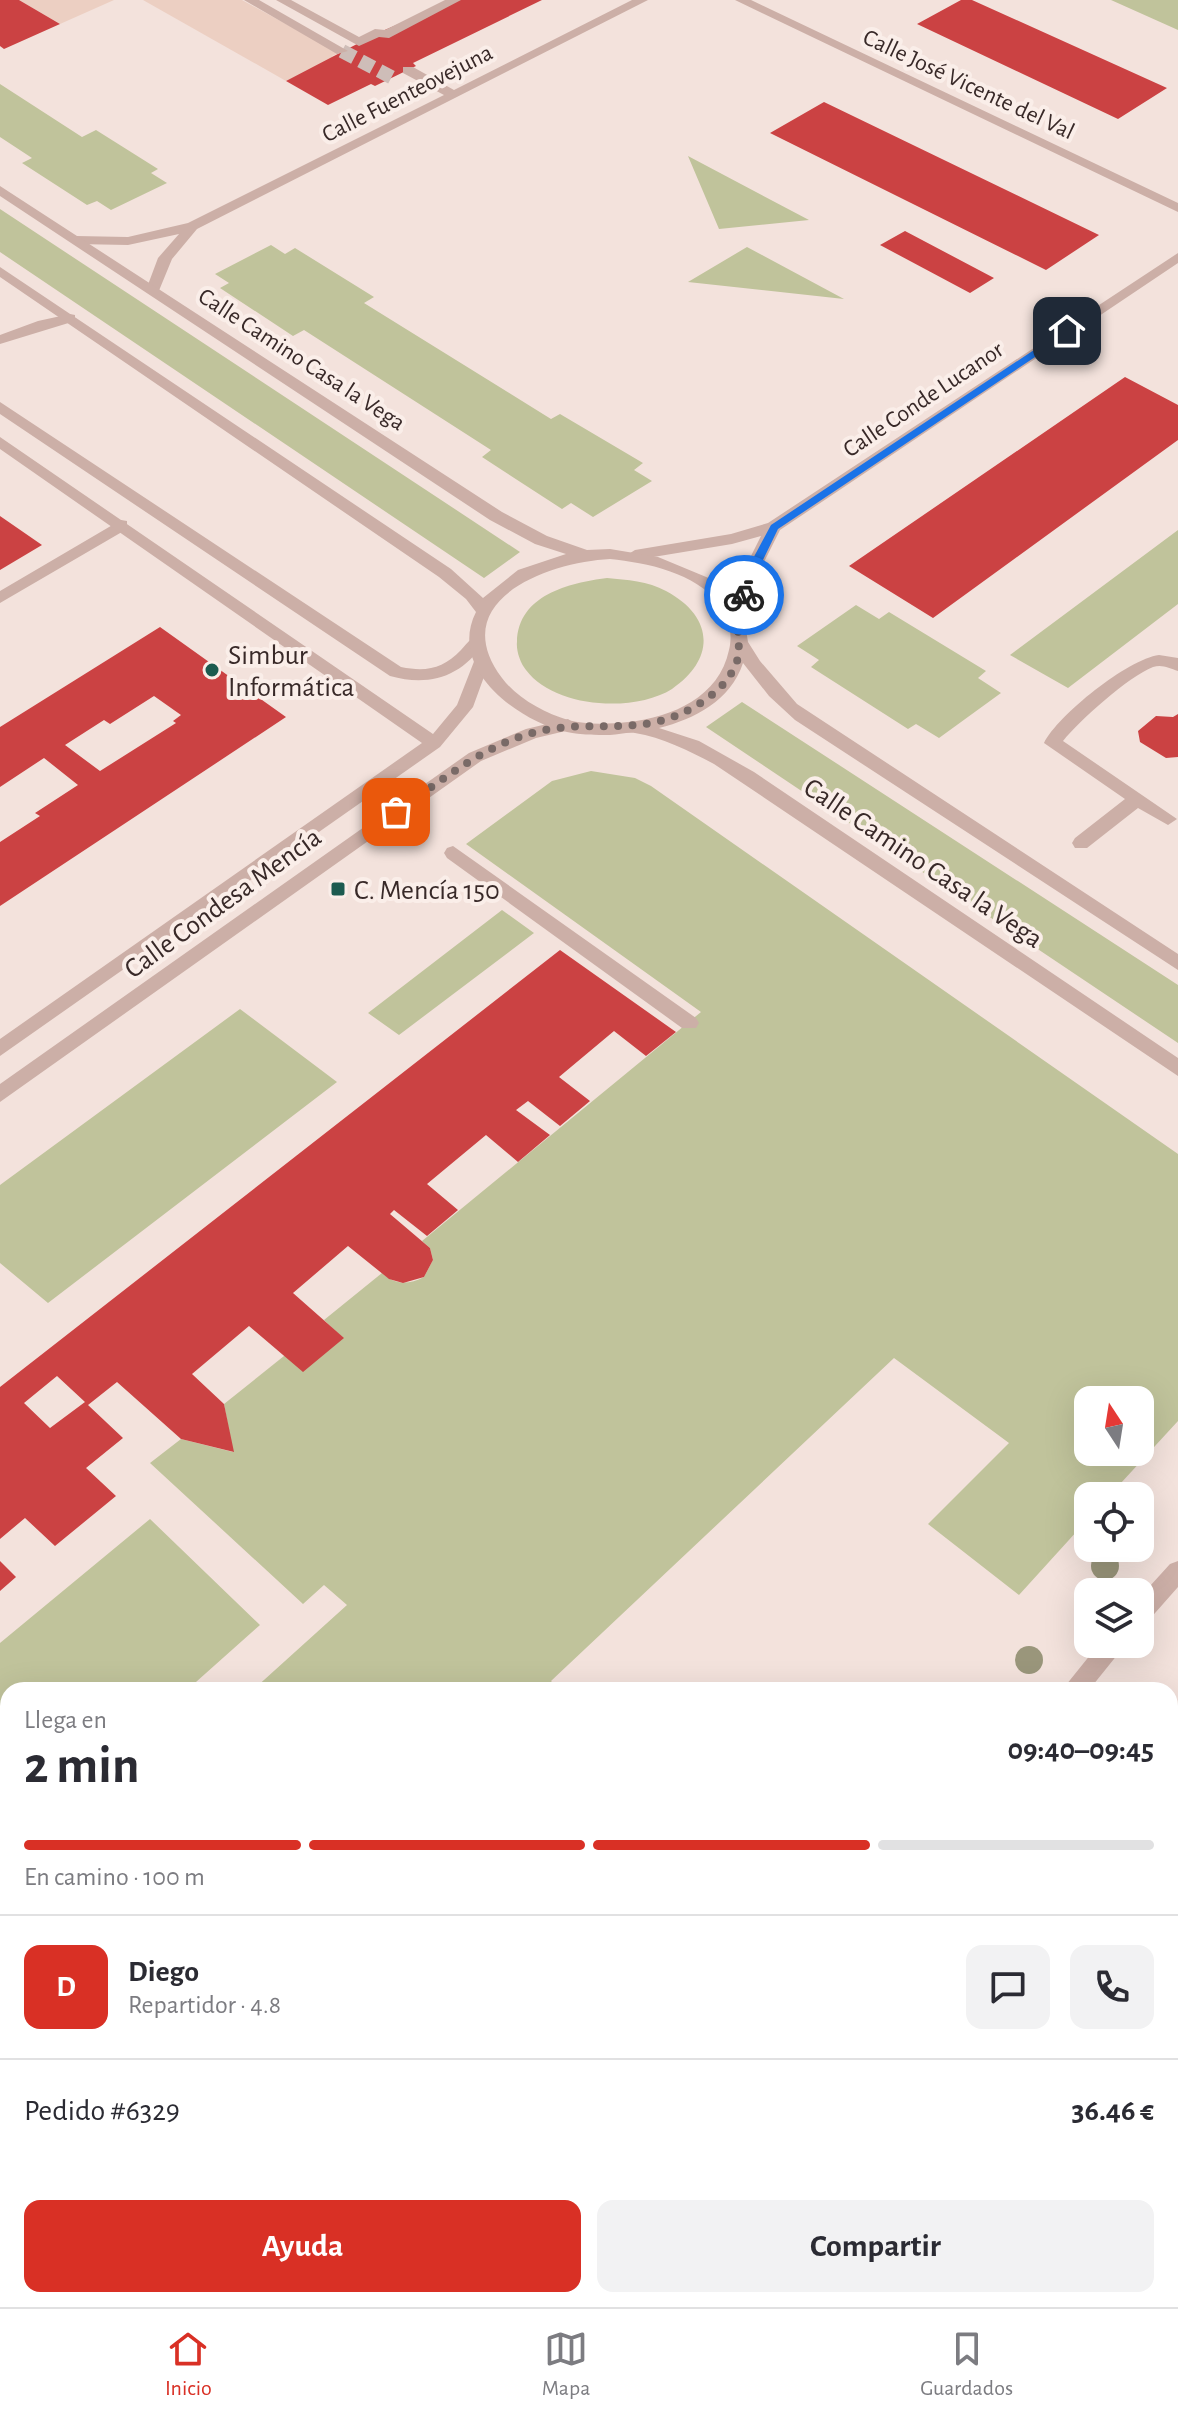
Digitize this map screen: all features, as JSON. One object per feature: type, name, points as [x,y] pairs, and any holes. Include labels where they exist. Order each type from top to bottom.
[{"type":"street","points":[[250,0],[342,51]]},
{"type":"street","points":[[279,0],[359,42],[380,32],[384,35],[455,0]]},
{"type":"street","points":[[279,0],[357,44]]},
{"type":"street","name":"Calle Fuenteovejuna","points":[[76,240],[128,241],[193,226],[642,0]]},
{"type":"street","name":"Calle José Vicente del Val","points":[[741,0],[1178,208]]},
{"type":"street","points":[[439,102],[403,75],[454,95]]},
{"type":"street","name":"Calle Camino Casa la Vega","points":[[0,190],[496,516],[541,540],[585,555]]},
{"type":"street","name":"Calle Fuenteovejuna","points":[[153,290],[165,258],[193,226]]},
{"type":"street","name":"Calle Conde Lucanor","points":[[635,555],[732,539],[774,527],[1178,257]]},
{"type":"street","points":[[0,271],[445,573],[472,595],[484,612]]},
{"type":"street","points":[[0,340],[70,318]]},
{"type":"street","points":[[0,407],[396,672],[412,675],[445,673],[459,664],[476,643],[484,612],[511,582],[540,566],[585,555],[635,555],[684,569],[723,597],[737,623],[741,645],[733,671],[710,698],[679,716],[626,728],[568,725],[541,716],[504,695],[491,681],[481,663],[476,643]]},
{"type":"street","points":[[0,442],[434,743]]},
{"type":"street","points":[[0,598],[121,525]]},
{"type":"street","name":"Calle Conde Lucanor","points":[[737,623],[754,566],[774,527]]},
{"type":"street","name":"Calle Camino Casa la Vega","points":[[741,645],[759,678],[801,716],[1178,963]]},
{"type":"street","points":[[1168,819],[1053,743],[1057,735],[1136,670],[1152,661],[1171,661],[1178,665]]},
{"type":"street","name":"Calle Condesa Mencía","points":[[0,1049],[434,743],[460,718],[473,695],[481,663]]},
{"type":"street","name":"Calle Condesa Mencía","points":[[0,1094],[475,757],[532,733],[568,725]]},
{"type":"street","name":"Calle Camino Casa la Vega","points":[[626,728],[657,732],[693,745],[780,799],[1178,1068]]},
{"type":"street","points":[[1081,843],[1137,799]]},
{"type":"street","points":[[453,853],[689,1023]]},
{"type":"street","points":[[1154,1598],[1178,1571]]},
{"type":"street","points":[[1081,1682],[1102,1658]]},
{"type":"green space","points":[[1111,0],[1178,0],[1178,30]]},
{"type":"green space","points":[[0,84],[82,137],[96,130],[158,169],[151,173],[167,183],[111,210],[97,201],[87,205],[22,163],[32,158],[0,137]]},
{"type":"green space","points":[[688,156],[809,220],[719,229]]},
{"type":"green space","points":[[0,209],[520,552],[484,578],[0,252]]},
{"type":"green space","points":[[271,245],[285,254],[295,248],[374,297],[364,303],[551,419],[560,414],[643,463],[634,470],[652,481],[593,517],[571,503],[562,509],[482,457],[491,450],[304,330],[293,336],[220,288],[229,283],[215,274]]},
{"type":"green space","points":[[747,247],[844,299],[688,282]]},
{"type":"green space","points":[[1178,530],[1178,604],[1068,688],[1010,655]]},
{"type":"green space","points":[[607,578],[645,583],[666,591],[693,612],[700,625],[704,638],[697,664],[687,677],[656,697],[616,704],[574,699],[539,683],[520,660],[517,642],[520,626],[536,602],[562,588]]},
{"type":"green space","points":[[856,605],[879,619],[889,612],[986,671],[978,678],[1001,693],[939,738],[916,724],[908,729],[811,667],[819,660],[797,646]]},
{"type":"green space","points":[[742,702],[1178,985],[1178,1043],[706,727]]},
{"type":"green space","points":[[591,771],[635,778],[651,786],[1178,1154],[1178,1421],[1154,1447],[1154,1386],[1074,1386],[1074,1466],[1137,1466],[1122,1482],[1074,1482],[1074,1534],[1019,1595],[928,1524],[1009,1443],[894,1358],[552,1682],[262,1682],[347,1605],[324,1585],[303,1604],[150,1463],[181,1439],[233,1452],[224,1404],[284,1356],[343,1338],[324,1320],[382,1273],[402,1282],[424,1277],[433,1260],[430,1248],[422,1241],[701,1012],[466,844],[552,781]]},
{"type":"green space","points":[[502,910],[534,933],[399,1035],[368,1013]]},
{"type":"green space","points":[[240,1009],[337,1082],[48,1303],[0,1263],[0,1185]]},
{"type":"green space","points":[[150,1519],[260,1625],[196,1682],[0,1682],[0,1643]]},
{"type":"shaded area","points":[[19,0],[114,0],[60,24]]},
{"type":"shaded area","points":[[143,0],[242,0],[339,53],[332,56],[335,58],[286,81]]},
{"type":"building","points":[[0,0],[19,0],[60,24],[4,49],[0,46]]},
{"type":"building","points":[[455,0],[542,0],[413,63],[416,66],[328,105],[286,81],[380,32]]},
{"type":"building","points":[[961,0],[972,0],[1167,88],[1118,119],[917,24]]},
{"type":"building","points":[[824,102],[1099,235],[1046,270],[770,133]]},
{"type":"building","points":[[905,231],[994,278],[970,293],[880,245]]},
{"type":"building","points":[[1125,377],[1178,405],[1178,440],[933,618],[849,566]]},
{"type":"building","points":[[0,516],[42,545],[0,570]]},
{"type":"building","points":[[160,627],[286,717],[0,906],[0,842],[40,816],[35,813],[78,785],[44,758],[0,787],[0,727]],"holes":[[[154,696],[181,715],[173,721],[176,723],[100,771],[65,745],[104,720],[110,724]]]},
{"type":"building","points":[[1178,714],[1178,757],[1166,758],[1140,742],[1138,731],[1156,716],[1173,717]]},
{"type":"building","points":[[560,950],[676,1032],[646,1056],[614,1031],[559,1077],[590,1101],[560,1126],[528,1101],[516,1110],[550,1135],[518,1162],[486,1135],[427,1184],[458,1210],[427,1236],[394,1210],[390,1214],[430,1248],[433,1260],[424,1277],[403,1283],[389,1279],[348,1246],[293,1293],[344,1338],[303,1372],[249,1326],[192,1374],[224,1404],[234,1452],[181,1439],[117,1382],[88,1405],[123,1438],[86,1468],[116,1496],[55,1546],[25,1518],[0,1539],[0,1387]],"holes":[[[57,1376],[85,1402],[50,1428],[24,1403]]]},
{"type":"building","points":[[0,1561],[16,1577],[0,1591]]},
{"type":"tunnel","points":[[342,51],[393,78]]},
{"type":"way so far","points":[[396,812],[475,757],[503,743],[568,725],[595,729],[654,724],[679,716],[710,698],[733,671],[741,645],[737,623],[744,595]]},
{"type":"place","name":"Simbur Informática","points":[[212,670]]},
{"type":"place","name":"C. Mencía 150","points":[[338,889]]},
{"type":"route","points":[[744,595],[754,566],[774,527],[1067,331]]}]
